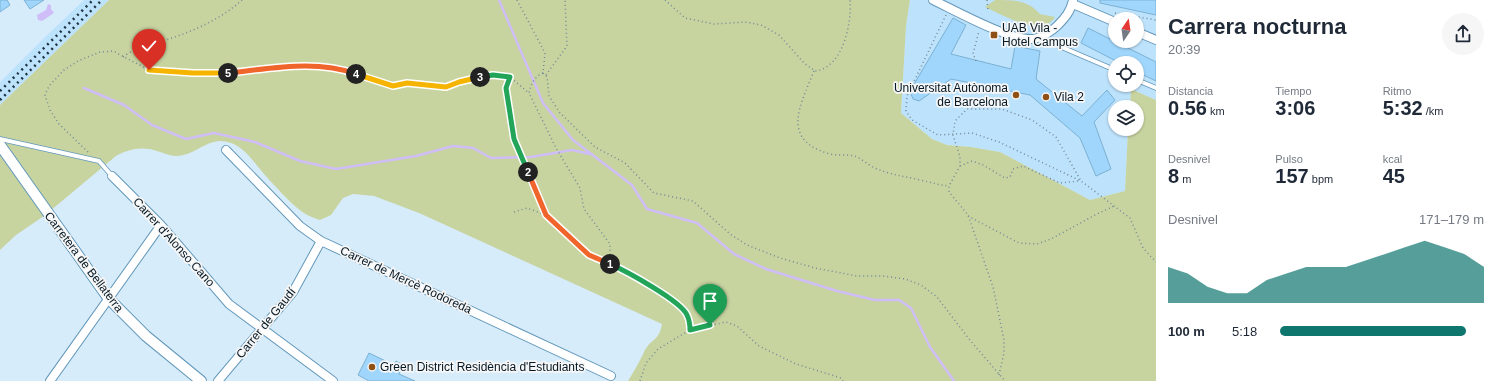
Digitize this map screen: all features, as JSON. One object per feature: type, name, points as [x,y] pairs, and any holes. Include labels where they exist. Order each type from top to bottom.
[{"type":"street","points":[[933,0],[1007,34],[1022,39],[1035,39],[1052,30],[1065,18],[1073,2],[1108,19]]},
{"type":"street","points":[[1144,35],[1156,40]]},
{"type":"street","name":"Carretera de Bellaterra","points":[[0,145],[109,299],[146,336],[201,381]]},
{"type":"street","name":"Carrer de Mercè Rodoreda","points":[[226,150],[300,226],[321,240],[610,376]]},
{"type":"street","name":"Carrer d'Alonso Cano","points":[[112,176],[161,225],[229,304],[333,381]]},
{"type":"street","points":[[50,381],[161,225]]},
{"type":"street","name":"Carrer de Gaudí","points":[[218,381],[294,292],[321,240]]},
{"type":"lane","points":[[1035,39],[1052,43],[1108,67]]},
{"type":"lane","points":[[1144,83],[1156,88]]},
{"type":"lane","points":[[0,139],[99,161]]},
{"type":"lane","name":"Carrer d'Alonso Cano","points":[[99,161],[112,176]]},
{"type":"path","points":[[123,57],[132,50],[189,32],[228,13],[242,0]]},
{"type":"path","points":[[517,0],[545,53],[543,73]]},
{"type":"path","points":[[565,0],[567,46],[546,75],[549,96],[560,113],[595,146],[625,163],[654,193],[693,201],[730,234],[747,245],[780,258],[815,268],[857,276],[883,276],[905,279],[921,284],[937,297],[969,339],[1005,381]]},
{"type":"path","points":[[665,0],[685,18],[714,24],[745,22],[761,25],[779,35],[814,71],[822,70],[836,58],[847,36],[851,14],[850,0]]},
{"type":"path","points":[[986,0],[988,11]]},
{"type":"path","points":[[950,8],[907,96],[906,111],[912,120],[938,135],[972,133],[999,142],[1081,181],[1130,218],[1143,248],[1156,262]]},
{"type":"path","points":[[1144,17],[1156,20]]},
{"type":"path","points":[[976,60],[973,54],[979,31]]},
{"type":"path","points":[[99,161],[59,124],[50,110],[45,95],[49,86],[64,70],[78,61],[100,52],[113,51],[149,70],[229,73],[279,66],[307,66],[337,68],[393,86],[407,83],[446,87],[459,82],[493,75],[510,77],[529,93],[556,148],[580,188],[584,209],[610,244],[610,255],[601,260]]},
{"type":"path","points":[[814,71],[805,94],[796,125],[802,140],[829,154],[855,156],[873,168],[887,173],[937,185],[949,186]]},
{"type":"path","points":[[529,93],[530,86],[536,76],[543,73]]},
{"type":"path","points":[[510,77],[506,88],[514,139],[546,215]]},
{"type":"path","points":[[999,375],[1004,353],[1004,340],[993,287],[968,216],[949,192],[949,186],[960,166],[960,157],[953,135],[955,121],[967,110],[1002,109],[1032,120],[1056,137],[1081,181]]},
{"type":"path","points":[[960,166],[972,161],[983,165],[1005,178],[1010,177],[1013,169],[1023,166],[1060,183],[1081,181]]},
{"type":"path","points":[[968,216],[1019,243],[1037,244],[1051,239],[1114,206]]},
{"type":"path","points":[[514,212],[527,208],[546,215],[589,255],[665,295],[676,303],[687,314],[690,330]]},
{"type":"path","points":[[640,381],[646,363],[658,349],[690,330],[726,322],[737,326],[759,346],[796,364],[841,378],[843,381]]},
{"type":"shaded area","points":[[84,0],[109,0],[0,105],[0,82]]},
{"type":"shaded area","name":"Universitat Autònoma de Barcelona","points":[[910,0],[1156,0],[1156,100],[1138,92],[1144,92],[1144,56],[1108,56],[1108,92],[1131,92],[1130,100],[1108,100],[1108,136],[1128,136],[1125,191],[1090,200],[1000,152],[947,145],[932,139],[901,113],[906,26]]},
{"type":"shaded area","points":[[48,4],[51,5],[51,9],[54,13],[42,21],[38,20],[37,15],[46,10]]},
{"type":"green space","points":[[109,0],[910,0],[906,26],[901,113],[932,139],[947,145],[1000,152],[1090,200],[1125,191],[1128,136],[1144,136],[1144,100],[1130,100],[1131,92],[1138,92],[1156,100],[1156,381],[628,381],[645,350],[659,334],[662,324],[419,213],[374,196],[353,194],[343,198],[331,215],[320,220],[312,217],[291,203],[245,152],[234,144],[220,141],[209,143],[188,154],[177,156],[148,149],[137,149],[121,153],[44,216],[16,235],[0,250],[0,105]]},
{"type":"green space","points":[[995,0],[1009,0],[1026,3],[1040,14],[1055,17],[1049,23],[1041,26],[1021,23],[985,7]]},
{"type":"building","points":[[0,0],[7,0],[10,5],[0,12]]},
{"type":"building","points":[[24,0],[44,0],[30,9]]},
{"type":"building","points":[[1100,0],[1156,0],[1156,15],[1144,12],[1100,3]]},
{"type":"building","name":"Vila 2","points":[[953,18],[966,25],[951,54],[1011,69],[1015,46],[1040,51],[1036,79],[1082,116],[1107,90],[1115,100],[1108,100],[1108,107],[1094,122],[1111,169],[1096,176],[1080,138],[1030,95],[951,79],[919,101],[913,99],[910,91]]},
{"type":"building","points":[[1088,28],[1108,38],[1108,48],[1128,48],[1144,56],[1108,57],[1081,43]]},
{"type":"building","points":[[1144,56],[1156,62],[1156,81],[1144,75]]},
{"type":"building","name":"Green District Residència d'Estudiants","points":[[369,353],[394,365],[396,361],[403,365],[399,374],[415,381],[369,381],[358,375]]},
{"type":"waterway","points":[[499,0],[543,103],[573,140],[632,185],[647,209],[697,223],[734,254],[766,269],[837,291],[875,300],[899,300],[911,308],[930,347],[954,381]]},
{"type":"waterway","points":[[84,88],[124,105],[152,125],[186,139],[214,133],[255,142],[300,161],[336,169],[416,156],[453,146],[473,148],[491,158],[531,157],[572,150],[590,154]]},
{"type":"railway","points":[[0,91],[93,0]]},
{"type":"railway","points":[[0,100],[102,0]]},
{"type":"place","name":"UAB Vila - Hotel Campus","points":[[994,35]]},
{"type":"place","name":"Universitat Autònoma de Barcelona","points":[[1016,95]]},
{"type":"place","name":"Vila 2","points":[[1046,97]]},
{"type":"place","name":"Green District Residència d'Estudiants","points":[[372,367]]},
{"type":"route","points":[[149,70],[193,73],[229,73],[279,66],[307,66],[346,70],[393,86],[407,83],[435,87],[446,87],[459,82],[493,75],[510,77],[506,88],[514,139],[546,215],[589,255],[616,267],[665,295],[676,303],[687,314],[690,330],[710,325]]}]
